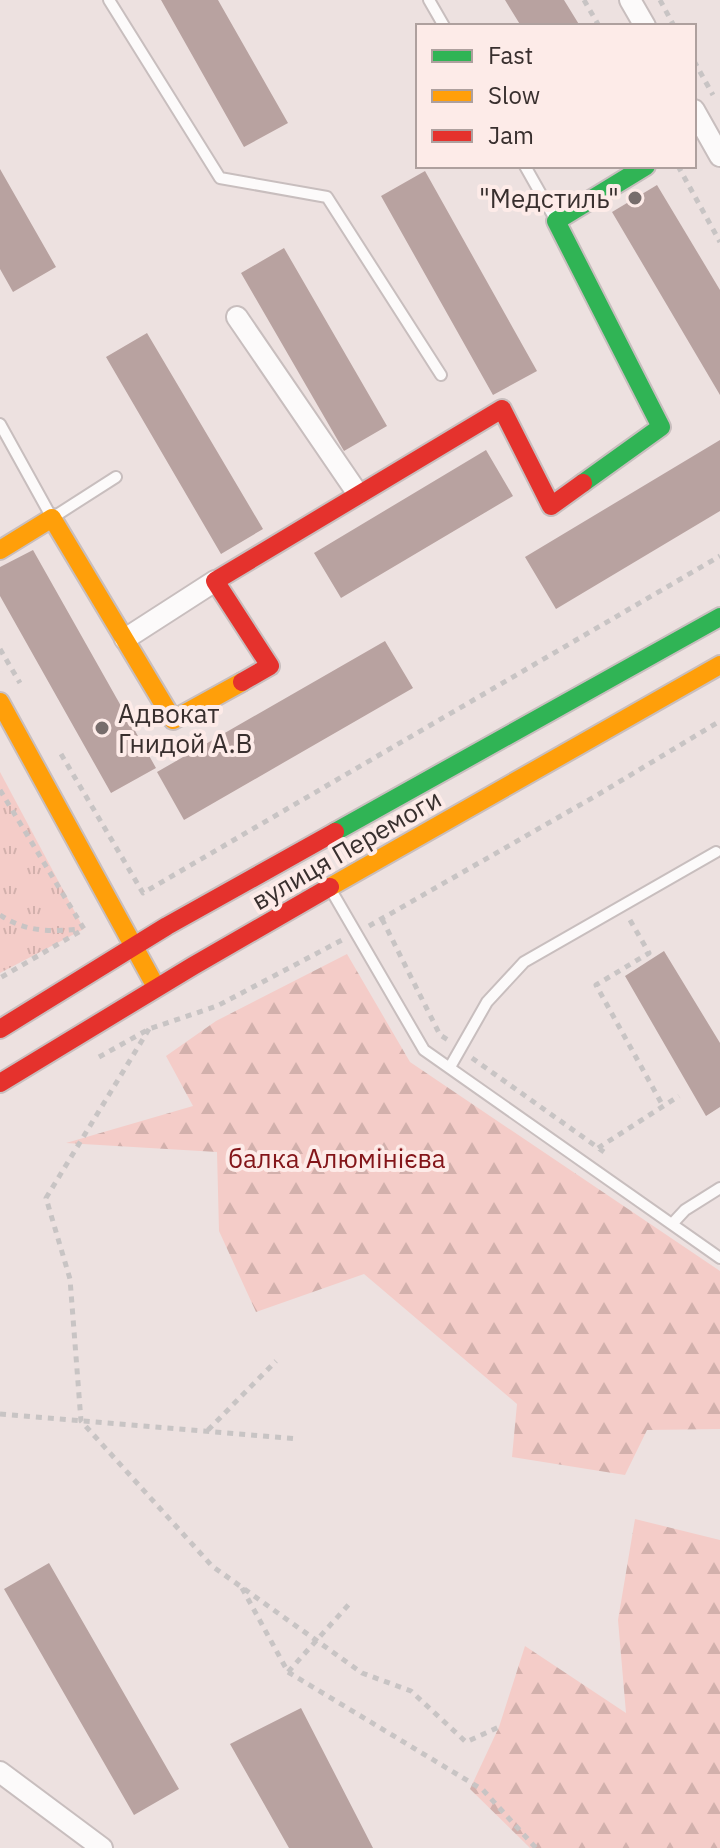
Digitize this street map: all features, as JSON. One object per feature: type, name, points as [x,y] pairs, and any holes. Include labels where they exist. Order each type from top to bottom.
[{"type":"main road","points":[[0,550],[52,518],[173,720],[270,666],[215,581],[502,409],[551,506],[661,427],[556,221],[643,168]]},
{"type":"main road","name":"вулиця Перемоги","points":[[0,1029],[133,946],[720,617]]},
{"type":"main road","name":"вулиця Перемоги","points":[[0,1083],[156,987],[720,665]]},
{"type":"main road","points":[[0,702],[156,987]]},
{"type":"street","points":[[630,0],[644,24]]},
{"type":"street","points":[[696,114],[711,142]]},
{"type":"street","points":[[237,317],[358,494]]},
{"type":"street","points":[[125,639],[215,581]]},
{"type":"street","points":[[0,1772],[102,1848]]},
{"type":"lane","points":[[109,0],[220,178],[327,197],[441,375]]},
{"type":"lane","points":[[429,0],[443,24]]},
{"type":"lane","points":[[526,168],[556,221]]},
{"type":"lane","points":[[0,424],[52,518],[116,477]]},
{"type":"lane","points":[[450,1067],[487,1002],[524,962],[716,852]]},
{"type":"lane","points":[[330,888],[424,1050],[720,1258]]},
{"type":"lane","points":[[672,1224],[685,1210],[720,1188]]},
{"type":"path","points":[[584,0],[598,24]]},
{"type":"path","points":[[660,0],[673,24]]},
{"type":"path","points":[[696,65],[720,108]]},
{"type":"path","points":[[679,168],[720,242]]},
{"type":"path","points":[[56,744],[143,893],[720,556]]},
{"type":"path","points":[[0,649],[24,690]]},
{"type":"path","points":[[95,1059],[149,1029],[217,1006],[356,933],[720,721]]},
{"type":"path","points":[[0,790],[84,929]]},
{"type":"path","points":[[623,906],[649,953],[596,985],[663,1106]]},
{"type":"path","points":[[0,915],[45,932],[84,929]]},
{"type":"path","points":[[0,978],[84,929]]},
{"type":"path","points":[[149,1029],[46,1198],[70,1279],[81,1421],[212,1566],[362,1673],[411,1691],[466,1742],[499,1727]]},
{"type":"path","points":[[598,1148],[679,1096]]},
{"type":"path","points":[[208,1431],[276,1361]]},
{"type":"path","points":[[0,1414],[298,1439]]},
{"type":"path","points":[[242,1587],[288,1672],[483,1790],[536,1848]]},
{"type":"path","points":[[288,1672],[351,1602]]},
{"type":"green space","points":[[0,772],[84,929],[0,973]]},
{"type":"green space","name":"балка Алюмінієва","points":[[347,954],[410,1062],[720,1271],[720,1429],[647,1430],[625,1475],[512,1457],[517,1404],[364,1274],[256,1312],[219,1231],[217,1152],[66,1143],[193,1106],[166,1056],[216,1021]]},
{"type":"green space","points":[[635,1519],[720,1540],[720,1848],[530,1848],[470,1789],[499,1727],[525,1646],[626,1713],[618,1620]]},
{"type":"building","points":[[161,0],[218,0],[288,123],[244,147]]},
{"type":"building","points":[[505,0],[564,0],[579,24],[520,24]]},
{"type":"building","points":[[0,169],[56,267],[13,292],[0,269]]},
{"type":"building","points":[[425,171],[537,371],[493,395],[381,196]]},
{"type":"building","points":[[657,185],[720,290],[720,395],[612,212]]},
{"type":"building","points":[[284,248],[387,426],[344,451],[241,273]]},
{"type":"building","points":[[147,333],[263,529],[221,554],[106,357]]},
{"type":"building","points":[[720,440],[720,511],[556,609],[525,557]]},
{"type":"building","points":[[486,450],[513,496],[341,598],[314,553]]},
{"type":"building","points":[[33,550],[156,768],[111,793],[0,596],[0,567]]},
{"type":"building","points":[[385,641],[413,688],[184,820],[157,772]]},
{"type":"building","points":[[664,951],[720,1043],[720,1107],[706,1116],[625,976]]},
{"type":"building","points":[[49,1563],[179,1789],[134,1815],[4,1589]]},
{"type":"building","points":[[301,1708],[373,1848],[289,1848],[230,1744]]},
{"type":"traffic: fast","points":[[583,483],[661,427],[556,221],[643,168]]},
{"type":"traffic: fast","points":[[335,832],[720,617]]},
{"type":"traffic: slow","points":[[0,550],[52,518],[173,720],[242,682]]},
{"type":"traffic: slow","points":[[330,887],[720,665]]},
{"type":"traffic: slow","points":[[0,702],[156,987]]},
{"type":"traffic: jam","points":[[242,682],[270,666],[215,581],[502,409],[551,506],[583,483]]},
{"type":"traffic: jam","points":[[0,1029],[167,926],[335,832]]},
{"type":"traffic: jam","points":[[0,1083],[330,887]]},
{"type":"place","name":"\"Медстиль\"","points":[[635,198]]},
{"type":"place","name":"Адвокат Гнидой А.В","points":[[102,728]]}]
